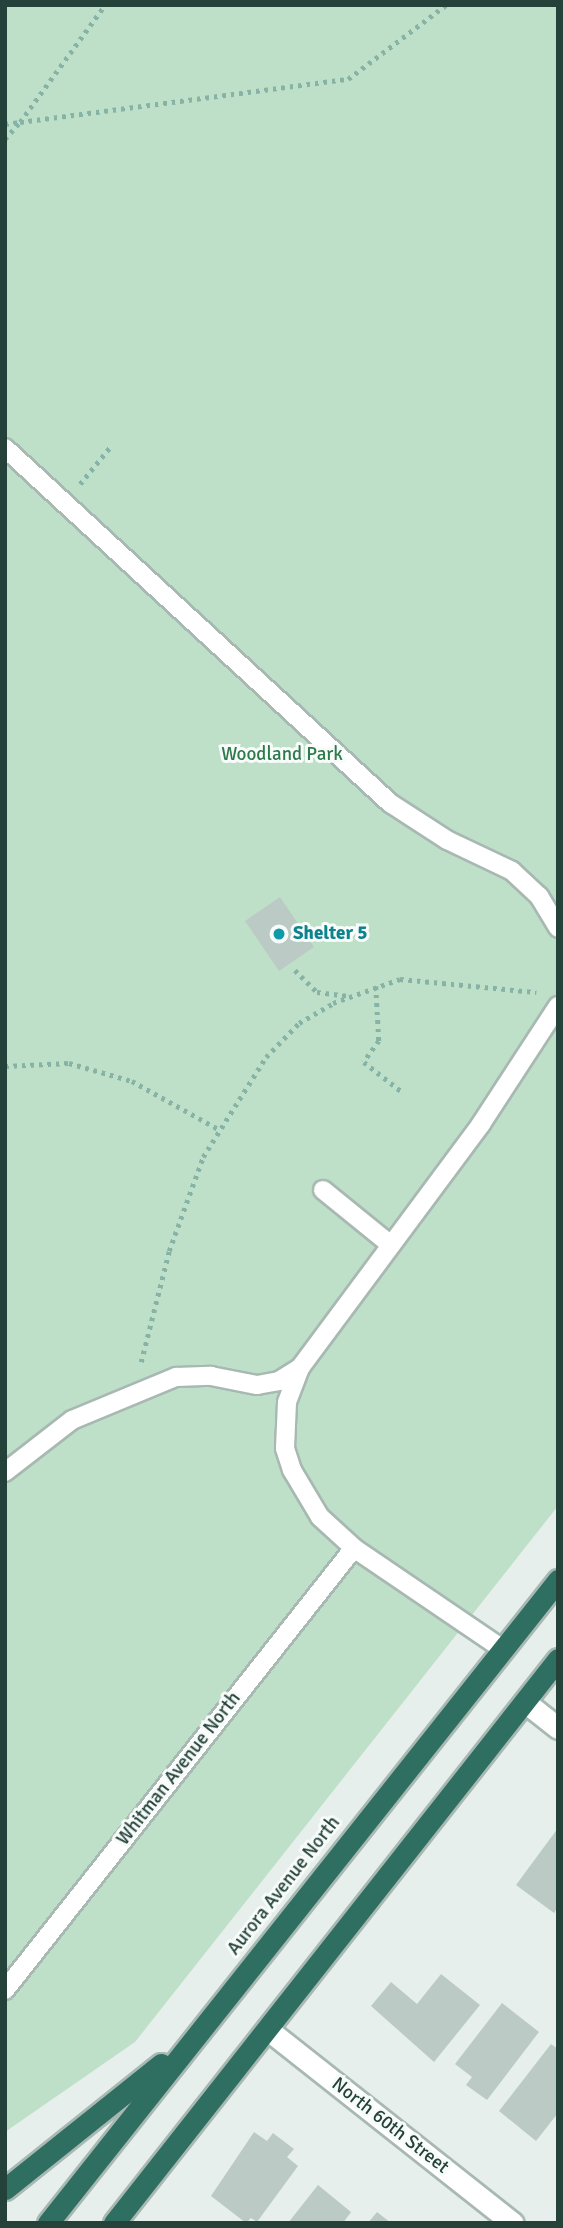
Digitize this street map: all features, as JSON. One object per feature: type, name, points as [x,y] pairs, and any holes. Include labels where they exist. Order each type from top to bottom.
[{"type":"highway","name":"Aurora Avenue North","points":[[48,2223],[501,1648],[558,1580]]},
{"type":"highway","points":[[114,2223],[558,1659]]},
{"type":"highway","points":[[5,2189],[190,2041]]},
{"type":"street","points":[[525,1702],[558,1728]]},
{"type":"street","name":"North 60th Street","points":[[267,2029],[513,2223]]},
{"type":"lane","points":[[5,447],[390,803],[447,840],[512,871],[539,895],[558,928]]},
{"type":"lane","points":[[501,1648],[354,1548],[320,1517],[292,1470],[285,1448],[287,1402],[300,1368],[481,1124],[552,1000]]},
{"type":"lane","points":[[323,1190],[391,1245]]},
{"type":"lane","points":[[5,1472],[72,1420],[176,1377],[211,1376],[257,1385],[279,1381],[300,1368]]},
{"type":"lane","name":"Whitman Avenue North","points":[[5,1990],[354,1548]]},
{"type":"path","points":[[5,139],[105,5]]},
{"type":"path","points":[[5,124],[348,79],[446,5]]},
{"type":"path","points":[[65,503],[111,446]]},
{"type":"path","points":[[295,970],[317,992],[350,996]]},
{"type":"path","points":[[135,1394],[169,1251],[203,1157],[266,1057],[299,1023],[350,996],[400,979],[552,1000]]},
{"type":"path","points":[[376,986],[379,1041],[364,1062],[401,1091]]},
{"type":"path","points":[[5,1066],[69,1063],[132,1081],[220,1130]]},
{"type":"green space","name":"Woodland Park","points":[[5,5],[558,5],[558,1506],[135,2042],[5,2132]]},
{"type":"building","name":"Shelter 5","points":[[280,897],[314,947],[279,971],[245,921]]},
{"type":"building","points":[[558,1828],[558,1907],[554,1913],[516,1885]]},
{"type":"building","points":[[441,1974],[480,2005],[434,2062],[371,2006],[391,1982],[417,2004]]},
{"type":"building","points":[[502,2003],[539,2032],[487,2100],[466,2085],[472,2077],[455,2064]]},
{"type":"building","points":[[551,2044],[558,2049],[558,2113],[536,2141],[499,2111]]},
{"type":"building","points":[[254,2132],[267,2141],[273,2133],[294,2149],[287,2157],[298,2166],[257,2222],[251,2218],[246,2223],[211,2196]]},
{"type":"building","points":[[318,2185],[351,2212],[343,2223],[288,2223]]},
{"type":"building","points":[[377,2212],[391,2223],[368,2223]]},
{"type":"place","name":"Shelter 5","points":[[279,934]]}]
